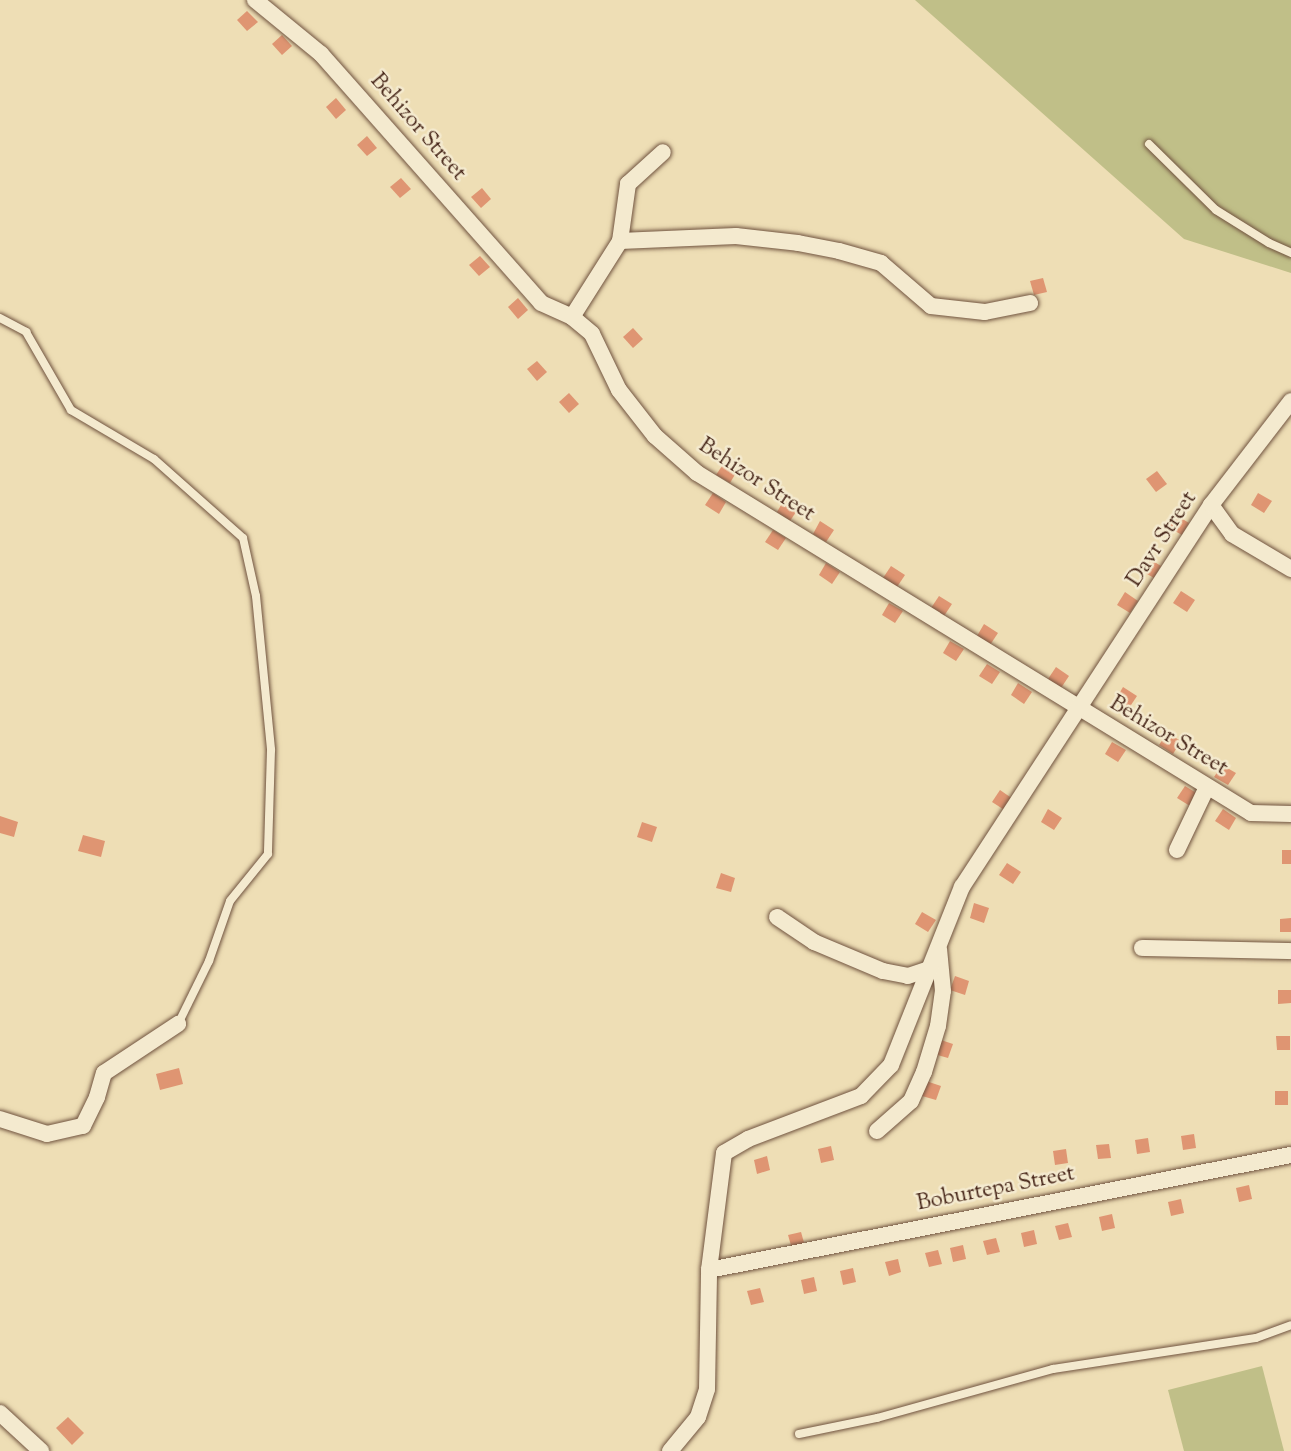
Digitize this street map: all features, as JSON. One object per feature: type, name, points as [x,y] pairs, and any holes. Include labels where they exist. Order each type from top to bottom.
[{"type":"street","name":"Behizor Street","points":[[255,0],[321,54],[541,303],[572,317],[592,334],[618,390],[648,427],[697,473],[1251,813],[1291,814]]},
{"type":"street","points":[[572,317],[620,241],[628,184],[663,152]]},
{"type":"street","points":[[620,241],[736,236],[798,243],[839,250],[881,263],[931,306],[986,312],[1030,303]]},
{"type":"street","name":"Davr Street","points":[[709,1270],[724,1153],[748,1138],[861,1096],[891,1065],[962,887],[1211,505],[1291,401]]},
{"type":"street","points":[[1211,505],[1232,534],[1291,569]]},
{"type":"street","points":[[1177,850],[1207,787]]},
{"type":"street","points":[[777,917],[814,942],[883,971],[908,976],[929,969]]},
{"type":"street","points":[[877,1131],[911,1101],[924,1072],[938,1026],[943,991],[939,945]]},
{"type":"street","points":[[1142,948],[1291,951]]},
{"type":"street","points":[[0,1119],[47,1134],[83,1126],[97,1097],[104,1073],[178,1024]]},
{"type":"street","name":"Boburtepa Street","points":[[709,1270],[1291,1155]]},
{"type":"street","points":[[670,1451],[698,1417],[707,1389],[709,1270]]},
{"type":"street","points":[[0,1413],[41,1451]]},
{"type":"lane","points":[[1149,144],[1216,210],[1269,243],[1291,253]]},
{"type":"lane","points":[[0,318],[26,332],[71,410],[154,459],[243,538],[256,596],[271,750],[268,854],[230,901],[209,961],[178,1024]]},
{"type":"lane","points":[[799,1434],[877,1418],[1053,1369],[1256,1338],[1291,1324]]},
{"type":"shaded area","points":[[915,0],[1291,0],[1291,273],[1184,239]]},
{"type":"shaded area","points":[[1262,1366],[1284,1451],[1184,1451],[1168,1390]]},
{"type":"building","points":[[247,11],[258,22],[247,31],[237,20]]},
{"type":"building","points":[[282,35],[292,46],[282,55],[272,44]]},
{"type":"building","points":[[336,98],[346,110],[336,119],[326,107]]},
{"type":"building","points":[[367,136],[377,148],[367,156],[357,145]]},
{"type":"building","points":[[401,178],[411,189],[400,198],[390,187]]},
{"type":"building","points":[[482,188],[491,199],[481,208],[471,197]]},
{"type":"building","points":[[480,256],[490,267],[479,276],[469,265]]},
{"type":"building","points":[[1043,278],[1047,292],[1034,295],[1030,281]]},
{"type":"building","points":[[518,298],[528,310],[518,319],[508,307]]},
{"type":"building","points":[[633,328],[643,339],[633,348],[623,337]]},
{"type":"building","points":[[537,361],[547,372],[537,381],[527,369]]},
{"type":"building","points":[[569,393],[579,404],[569,413],[559,402]]},
{"type":"building","points":[[724,463],[737,471],[730,483],[716,475]]},
{"type":"building","points":[[1157,471],[1167,484],[1156,492],[1146,479]]},
{"type":"building","points":[[713,493],[726,502],[719,514],[705,505]]},
{"type":"building","points":[[1258,493],[1272,501],[1264,513],[1251,505]]},
{"type":"building","points":[[784,500],[798,509],[790,521],[777,512]]},
{"type":"building","points":[[1176,515],[1189,523],[1182,535],[1168,527]]},
{"type":"building","points":[[820,521],[834,530],[826,542],[813,534]]},
{"type":"building","points":[[773,530],[786,538],[778,550],[765,542]]},
{"type":"building","points":[[1148,558],[1161,566],[1154,578],[1140,570]]},
{"type":"building","points":[[826,563],[840,572],[832,584],[819,575]]},
{"type":"building","points":[[891,566],[905,575],[897,587],[883,578]]},
{"type":"building","points":[[1181,591],[1195,600],[1187,612],[1173,603]]},
{"type":"building","points":[[1125,592],[1138,601],[1130,613],[1117,605]]},
{"type":"building","points":[[939,596],[952,604],[944,616],[931,608]]},
{"type":"building","points":[[889,603],[903,611],[895,623],[882,615]]},
{"type":"building","points":[[984,624],[998,633],[990,645],[977,636]]},
{"type":"building","points":[[950,641],[964,649],[956,661],[943,653]]},
{"type":"building","points":[[987,664],[1000,672],[992,684],[979,676]]},
{"type":"building","points":[[1056,667],[1069,676],[1061,688],[1048,679]]},
{"type":"building","points":[[1018,683],[1032,692],[1024,704],[1011,695]]},
{"type":"building","points":[[1123,687],[1137,696],[1129,708],[1116,699]]},
{"type":"building","points":[[1167,733],[1181,741],[1173,754],[1159,745]]},
{"type":"building","points":[[1112,742],[1126,750],[1118,762],[1105,754]]},
{"type":"building","points":[[1222,765],[1236,773],[1228,785],[1214,777]]},
{"type":"building","points":[[1185,786],[1198,794],[1190,806],[1177,798]]},
{"type":"building","points":[[1000,790],[1013,799],[1006,811],[992,802]]},
{"type":"building","points":[[1048,809],[1062,818],[1054,830],[1041,822]]},
{"type":"building","points":[[1223,809],[1236,818],[1229,830],[1215,821]]},
{"type":"building","points":[[0,816],[18,822],[14,837],[0,833]]},
{"type":"building","points":[[642,822],[657,827],[652,842],[637,837]]},
{"type":"building","points":[[83,835],[105,841],[101,857],[78,851]]},
{"type":"building","points":[[1282,850],[1291,850],[1291,864],[1282,864]]},
{"type":"building","points":[[1007,863],[1021,872],[1013,884],[999,875]]},
{"type":"building","points":[[721,873],[735,878],[731,892],[716,888]]},
{"type":"building","points":[[974,903],[989,908],[984,923],[970,918]]},
{"type":"building","points":[[922,912],[936,920],[928,932],[915,924]]},
{"type":"building","points":[[1291,918],[1291,932],[1280,932],[1280,919]]},
{"type":"building","points":[[955,976],[969,981],[965,995],[950,990]]},
{"type":"building","points":[[1278,990],[1291,990],[1291,1003],[1278,1004]]},
{"type":"building","points":[[1276,1036],[1290,1036],[1290,1050],[1277,1050]]},
{"type":"building","points":[[938,1039],[953,1044],[948,1058],[934,1054]]},
{"type":"building","points":[[179,1068],[183,1084],[160,1090],[156,1074]]},
{"type":"building","points":[[926,1081],[941,1086],[936,1100],[922,1096]]},
{"type":"building","points":[[1275,1091],[1288,1091],[1288,1105],[1275,1105]]},
{"type":"building","points":[[1194,1134],[1196,1148],[1183,1150],[1181,1136]]},
{"type":"building","points":[[1148,1138],[1150,1152],[1137,1154],[1135,1140]]},
{"type":"building","points":[[1109,1144],[1111,1158],[1098,1159],[1096,1145]]},
{"type":"building","points":[[831,1146],[834,1160],[821,1163],[818,1149]]},
{"type":"building","points":[[1066,1149],[1068,1163],[1055,1165],[1053,1151]]},
{"type":"building","points":[[767,1156],[770,1170],[757,1174],[754,1160]]},
{"type":"building","points":[[1249,1185],[1252,1199],[1239,1202],[1236,1188]]},
{"type":"building","points":[[1181,1199],[1184,1213],[1171,1216],[1168,1202]]},
{"type":"building","points":[[1112,1214],[1115,1228],[1102,1231],[1099,1217]]},
{"type":"building","points":[[1068,1223],[1072,1237],[1059,1240],[1055,1226]]},
{"type":"building","points":[[1034,1230],[1037,1244],[1024,1247],[1021,1233]]},
{"type":"building","points":[[801,1232],[805,1246],[792,1249],[788,1235]]},
{"type":"building","points":[[996,1238],[1000,1252],[987,1255],[983,1241]]},
{"type":"building","points":[[963,1245],[966,1259],[953,1262],[950,1248]]},
{"type":"building","points":[[938,1250],[942,1264],[929,1267],[925,1253]]},
{"type":"building","points":[[898,1259],[901,1272],[889,1276],[885,1262]]},
{"type":"building","points":[[853,1268],[856,1282],[843,1285],[840,1271]]},
{"type":"building","points":[[814,1277],[817,1291],[804,1294],[801,1280]]},
{"type":"building","points":[[760,1288],[764,1302],[751,1305],[747,1291]]},
{"type":"building","points":[[68,1417],[84,1433],[72,1445],[56,1428]]}]
